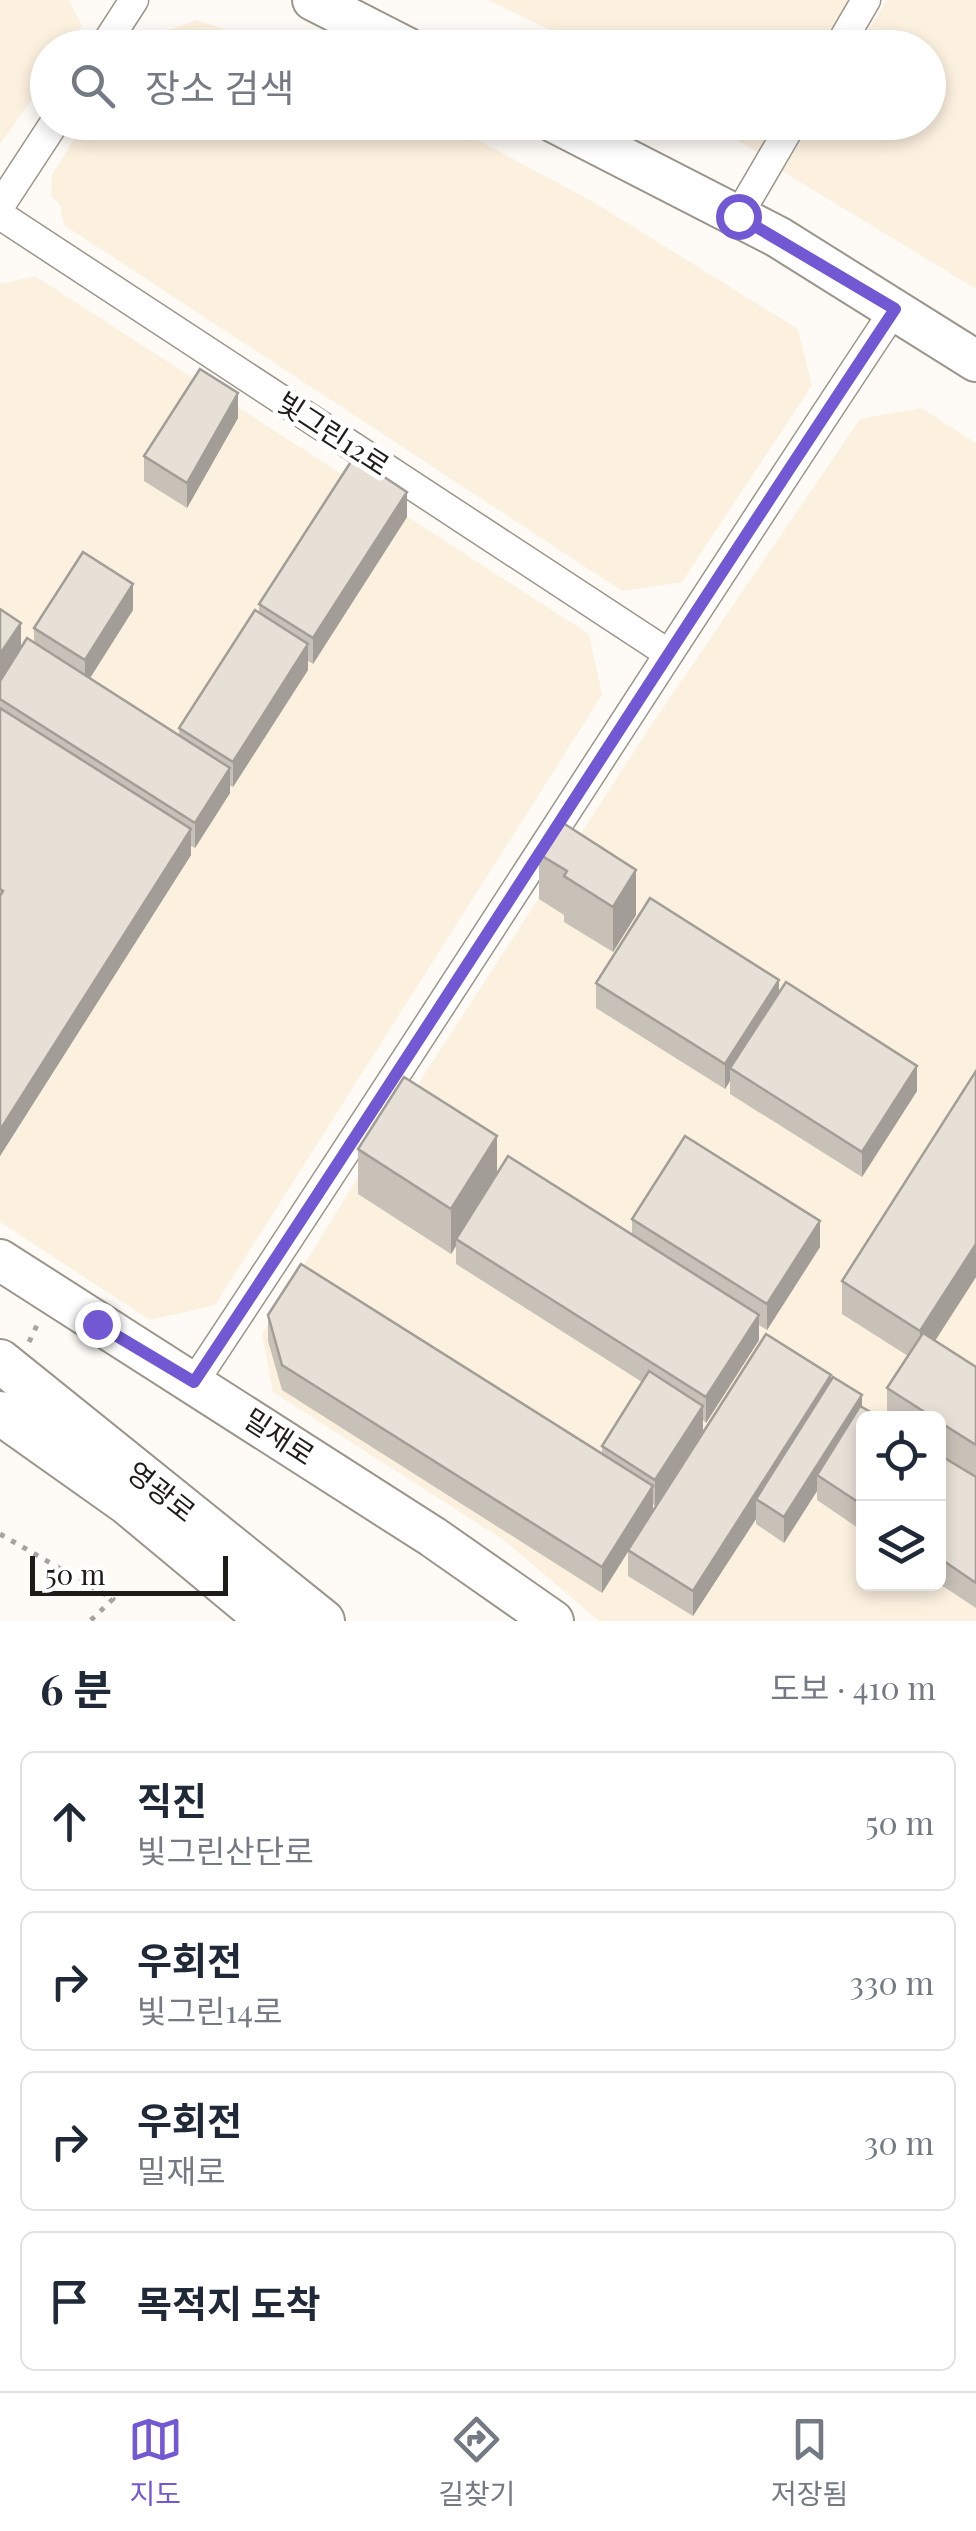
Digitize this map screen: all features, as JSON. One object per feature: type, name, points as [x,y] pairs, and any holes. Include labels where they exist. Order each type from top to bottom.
[{"type":"main road","points":[[314,0],[372,30]]},
{"type":"main road","points":[[589,140],[738,216],[976,361]]},
{"type":"main road","name":"밀재로","points":[[0,1260],[194,1382],[552,1621]]},
{"type":"main road","name":"영광로","points":[[0,1361],[324,1621]]},
{"type":"main road","name":"영광로","points":[[0,1413],[127,1503],[269,1621]]},
{"type":"street","points":[[115,30],[134,0]]},
{"type":"street","points":[[848,30],[866,0]]},
{"type":"street","points":[[0,206],[43,140]]},
{"type":"street","points":[[738,216],[782,140]]},
{"type":"street","name":"빛그린12로","points":[[0,216],[666,652]]},
{"type":"street","points":[[194,1382],[429,1030],[666,652],[895,309]]},
{"type":"path","points":[[0,1534],[113,1599],[90,1621]]},
{"type":"shaded area","points":[[0,0],[69,0],[82,26],[79,30],[30,30],[30,102],[0,144]]},
{"type":"shaded area","points":[[488,0],[852,0],[834,30],[550,30]]},
{"type":"shaded area","points":[[887,0],[976,0],[976,289],[782,171],[801,140],[946,140],[946,30],[868,30]]},
{"type":"shaded area","points":[[197,20],[226,30],[169,30]]},
{"type":"shaded area","points":[[74,140],[478,140],[595,203],[798,329],[812,385],[682,582],[622,591],[64,225],[60,205],[51,196],[52,175]]},
{"type":"shaded area","points":[[737,140],[769,140],[760,154]]},
{"type":"shaded area","points":[[35,276],[589,634],[602,695],[215,1305],[150,1320],[0,1222],[0,284]]},
{"type":"shaded area","points":[[921,408],[976,443],[976,1621],[599,1621],[505,1541],[273,1392],[262,1334],[361,1172],[648,730],[860,419]]},
{"type":"building","points":[[200,369],[238,393],[187,483],[144,456]]},
{"type":"building","points":[[354,457],[407,492],[313,638],[259,604]]},
{"type":"building","points":[[83,552],[133,584],[85,660],[34,628]]},
{"type":"building","points":[[0,609],[21,623],[0,654]]},
{"type":"building","points":[[255,610],[308,644],[233,762],[179,728]]},
{"type":"building","points":[[27,638],[230,768],[195,823],[0,699],[0,681]]},
{"type":"building","points":[[0,708],[191,829],[0,1130],[3,891]]},
{"type":"building","points":[[560,821],[636,870],[613,907],[564,876],[567,871],[539,854]]},
{"type":"building","points":[[650,898],[779,980],[725,1064],[596,983]]},
{"type":"building","points":[[786,982],[917,1066],[862,1152],[730,1068]]},
{"type":"building","points":[[976,1071],[976,1244],[920,1331],[842,1281]]},
{"type":"building","points":[[404,1077],[497,1136],[451,1209],[358,1149]]},
{"type":"building","points":[[685,1136],[820,1221],[767,1304],[632,1219]]},
{"type":"building","points":[[508,1156],[759,1315],[706,1397],[456,1239]]},
{"type":"building","points":[[301,1264],[653,1486],[602,1567],[282,1365],[268,1315]]},
{"type":"building","points":[[923,1333],[976,1367],[976,1445],[946,1426],[946,1411],[923,1411],[887,1388]]},
{"type":"building","points":[[766,1334],[831,1375],[693,1591],[628,1550]]},
{"type":"building","points":[[649,1371],[703,1406],[655,1480],[602,1446]]},
{"type":"building","points":[[833,1377],[862,1395],[784,1517],[756,1499]]},
{"type":"building","points":[[856,1412],[856,1501],[817,1475]]},
{"type":"building","points":[[946,1459],[976,1477],[976,1583],[946,1562]]},
{"type":"route","points":[[97,1324],[194,1382],[429,1030],[666,652],[895,309],[738,216]]}]
